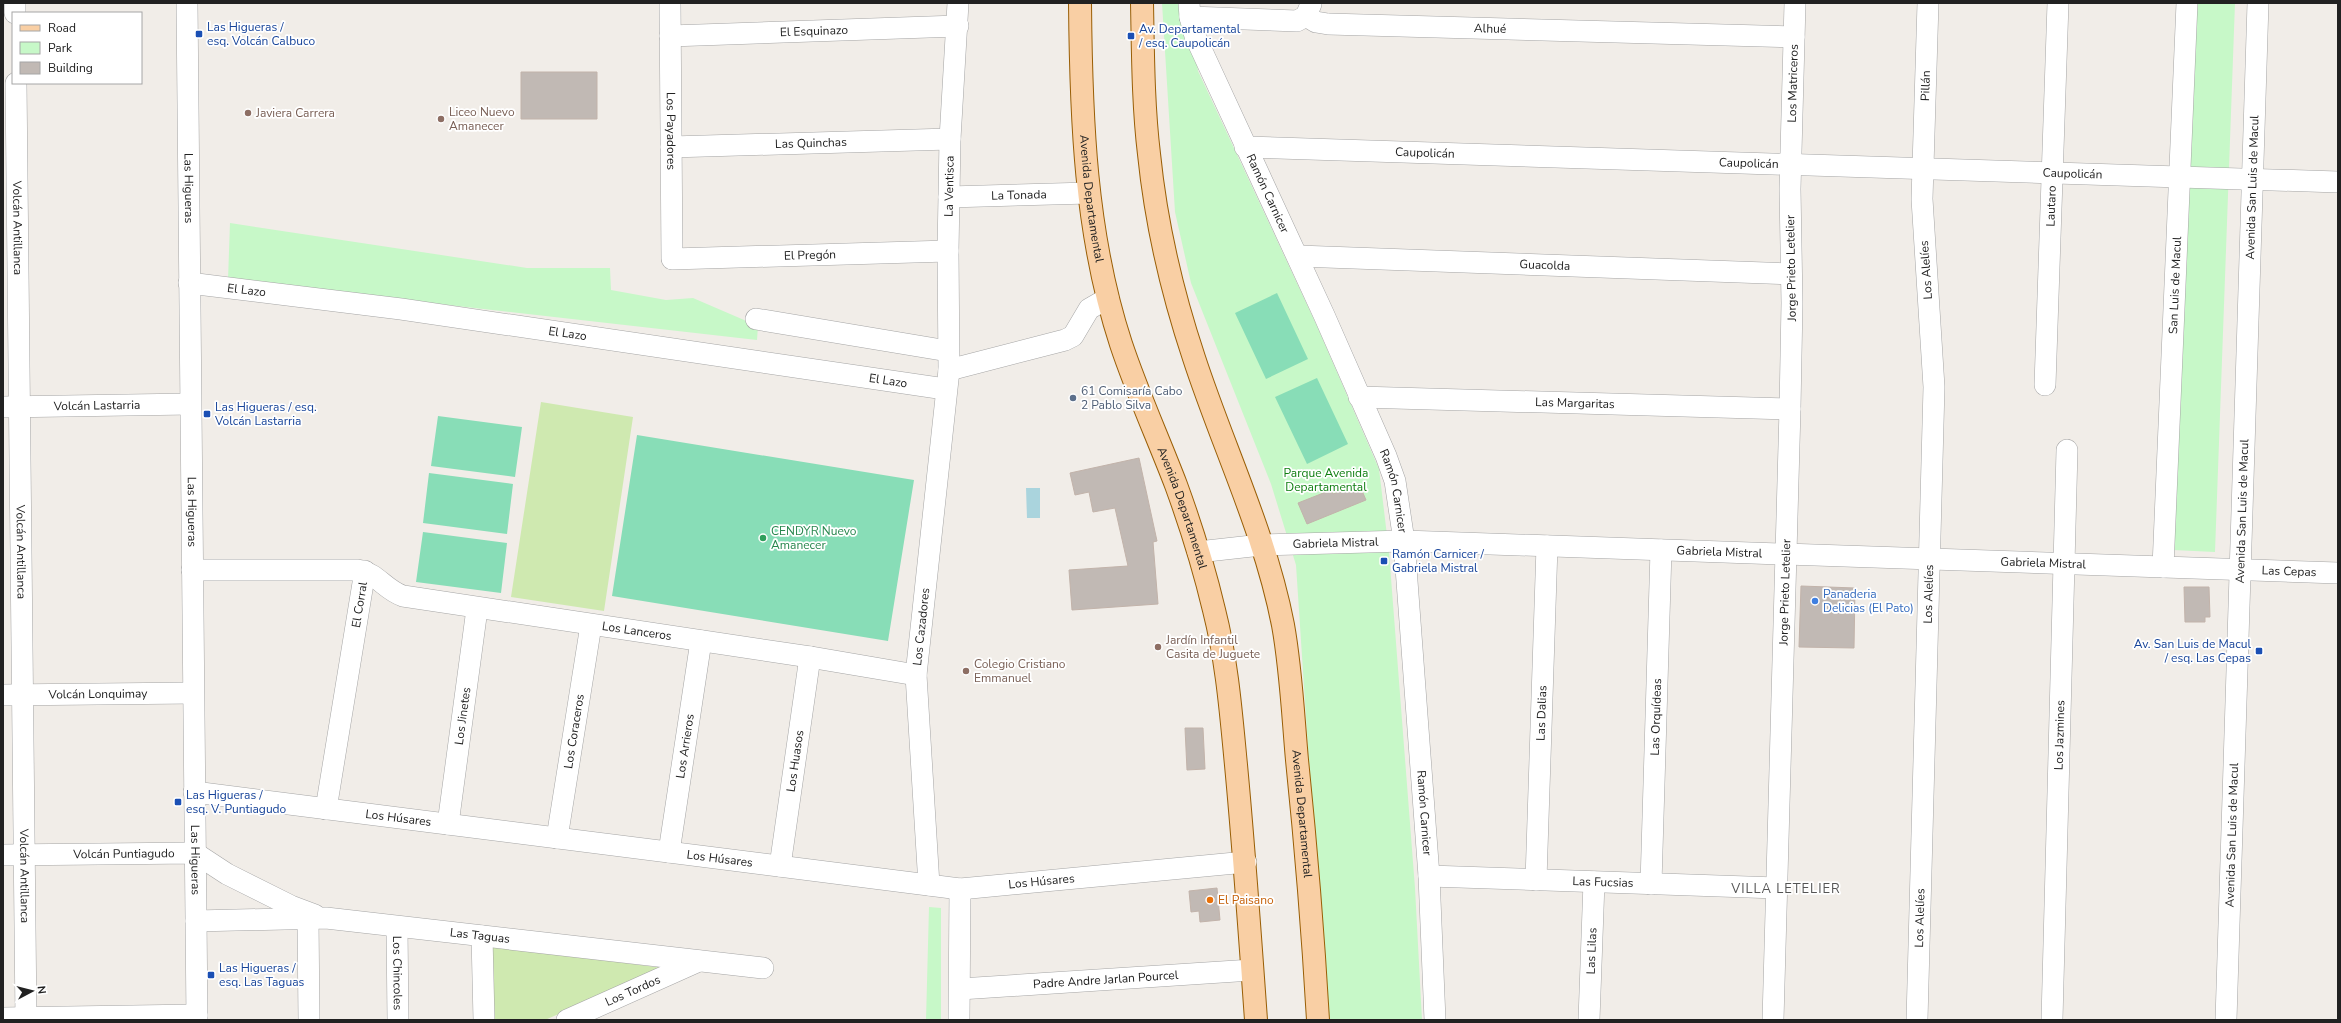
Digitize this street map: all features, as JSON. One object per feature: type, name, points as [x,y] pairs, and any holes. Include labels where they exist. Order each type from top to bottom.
[{"type":"main road","name":"Avenida Departamental","points":[[1080,3],[1081,83],[1089,193],[1099,256],[1108,298],[1122,345],[1175,482],[1198,552],[1223,652],[1246,862],[1256,1020]]},
{"type":"main road","name":"Avenida Departamental","points":[[1142,3],[1147,139],[1160,229],[1180,310],[1194,357],[1261,545],[1283,625],[1289,669],[1312,909],[1318,1020]]},
{"type":"street","name":"Las Higueras","points":[[186,3],[197,1017]]},
{"type":"street","name":"Los Payadores","points":[[670,3],[672,260]]},
{"type":"street","name":"La Ventisca","points":[[947,370],[950,139],[958,26],[958,3]]},
{"type":"street","name":"Los Matriceros","points":[[1790,163],[1795,3]]},
{"type":"street","name":"Pillán","points":[[1922,168],[1928,3]]},
{"type":"street","name":"Lautaro","points":[[2045,385],[2058,3]]},
{"type":"street","name":"San Luis de Macul","points":[[2163,567],[2187,3]]},
{"type":"street","name":"Avenida San Luis de Macul","points":[[2226,1020],[2258,3]]},
{"type":"street","name":"Alhué","points":[[1190,10],[1297,21],[1308,10],[1316,22],[1328,24],[1794,37]]},
{"type":"street","name":"Ramón Carnicer","points":[[1190,10],[1195,36],[1245,147],[1298,256],[1391,468],[1398,494],[1404,541],[1430,876],[1435,1020]]},
{"type":"street","name":"El Esquinazo","points":[[670,36],[958,26]]},
{"type":"street","name":"Volcán Antillanca","points":[[16,84],[10,234],[13,695],[25,855],[26,1019]]},
{"type":"street","name":"Las Quinchas","points":[[671,147],[950,139]]},
{"type":"street","name":"Caupolicán","points":[[1245,147],[1790,163],[2338,182]]},
{"type":"street","name":"Jorge Prieto Letelier","points":[[1773,1020],[1790,409],[1792,274],[1790,163]]},
{"type":"street","name":"Los Alelíes","points":[[1917,1020],[1934,386],[1924,243],[1922,168]]},
{"type":"street","name":"La Tonada","points":[[949,198],[1089,193]]},
{"type":"street","name":"El Pregón","points":[[672,260],[948,251]]},
{"type":"street","name":"Guacolda","points":[[1298,256],[1792,274]]},
{"type":"street","name":"El Lazo","points":[[189,283],[409,310],[947,370],[1064,340],[1073,336],[1089,309],[1108,298]]},
{"type":"street","points":[[756,319],[947,370]]},
{"type":"street","name":"Los Cazadores","points":[[928,885],[916,675],[947,370]]},
{"type":"street","name":"Las Margaritas","points":[[1359,397],[1790,409]]},
{"type":"street","name":"Volcán Lastarria","points":[[11,407],[190,404]]},
{"type":"street","name":"Los Jazmines","points":[[2052,1020],[2067,450]]},
{"type":"street","name":"Gabriela Mistral","points":[[1198,552],[1261,545],[1404,541],[2240,570]]},
{"type":"street","name":"Las Dalias","points":[[1536,880],[1547,546]]},
{"type":"street","name":"Las Orquídeas","points":[[1651,884],[1661,550]]},
{"type":"street","name":"El Corral","points":[[192,570],[348,568],[365,571],[326,809]]},
{"type":"street","name":"Las Cepas","points":[[2240,570],[2338,573]]},
{"type":"street","name":"Los Lanceros","points":[[365,571],[374,576],[393,593],[477,609],[810,657],[916,675]]},
{"type":"street","name":"Los Jinetes","points":[[448,824],[477,609]]},
{"type":"street","name":"Los Coraceros","points":[[557,838],[591,625]]},
{"type":"street","name":"Los Arrieros","points":[[668,852],[701,641]]},
{"type":"street","name":"Los Huasos","points":[[780,866],[810,657]]},
{"type":"street","name":"Volcán Lonquimay","points":[[13,695],[193,693]]},
{"type":"street","name":"Los Húsares","points":[[194,792],[960,889],[1246,862]]},
{"type":"street","points":[[195,853],[227,874],[317,919],[309,1020]]},
{"type":"street","name":"Volcán Puntiagudo","points":[[3,855],[195,853]]},
{"type":"street","name":"Las Fucsias","points":[[1430,876],[1777,888]]},
{"type":"street","name":"Las Lilas","points":[[1589,1020],[1594,882]]},
{"type":"street","points":[[959,1020],[960,889]]},
{"type":"street","name":"Las Taguas","points":[[196,921],[317,919],[763,968]]},
{"type":"street","name":"Los Chincoles","points":[[397,927],[398,1020]]},
{"type":"street","points":[[482,936],[484,1020]]},
{"type":"street","name":"Los Tordos","points":[[567,1020],[699,961]]},
{"type":"street","name":"Padre Andre Jarlan Pourcel","points":[[960,989],[1252,970]]},
{"type":"street","points":[[3,1018],[197,1017]]},
{"type":"green space","name":"Parque Avenida Departamental","points":[[1162,3],[1188,3],[1198,71],[1317,326],[1379,469],[1389,552],[1415,888],[1422,1020],[1326,1020],[1296,565],[1271,484],[1191,283],[1175,212]]},
{"type":"green space","points":[[2195,3],[2235,3],[2215,552],[2173,550]]},
{"type":"green space","points":[[230,223],[527,268],[610,268],[611,290],[666,300],[693,298],[758,326],[757,340],[228,280]]},
{"type":"green space","points":[[1277,293],[1308,359],[1266,379],[1235,313]]},
{"type":"green space","points":[[1317,378],[1348,444],[1307,464],[1275,397]]},
{"type":"green space","points":[[541,402],[633,417],[604,611],[511,597]]},
{"type":"green space","points":[[438,416],[522,427],[515,477],[431,466]]},
{"type":"green space","name":"CENDYR Nuevo Amanecer","points":[[637,435],[914,480],[888,641],[612,596]]},
{"type":"green space","points":[[429,473],[513,484],[507,534],[423,523]]},
{"type":"green space","points":[[423,532],[507,543],[501,593],[416,582]]},
{"type":"green space","points":[[929,907],[941,908],[941,1020],[926,1020]]},
{"type":"green space","points":[[491,945],[663,968],[545,1020],[493,1020]]},
{"type":"water","points":[[1026,488],[1040,488],[1040,518],[1027,518]]},
{"type":"building","points":[[521,72],[597,72],[597,119],[521,119]]},
{"type":"building","points":[[1139,458],[1157,541],[1153,542],[1158,604],[1072,610],[1069,570],[1128,566],[1115,508],[1093,512],[1089,492],[1075,495],[1070,473]]},
{"type":"building","points":[[1359,484],[1366,500],[1307,524],[1298,503],[1331,490],[1333,494]]},
{"type":"building","points":[[1801,586],[1855,588],[1854,648],[1799,647]]},
{"type":"building","points":[[2184,587],[2209,587],[2210,617],[2205,617],[2205,622],[2185,622]]},
{"type":"building","points":[[1185,728],[1203,728],[1205,769],[1187,770]]},
{"type":"building","points":[[1217,888],[1220,920],[1200,922],[1199,911],[1191,912],[1189,891]]},
{"type":"place","name":"Las Higueras / esq. Volcán Calbuco","points":[[199,34]]},
{"type":"place","name":"Av. Departamental / esq. Caupolicán","points":[[1131,36]]},
{"type":"place","name":"Javiera Carrera","points":[[248,113]]},
{"type":"place","name":"Liceo Nuevo Amanecer","points":[[441,119]]},
{"type":"place","name":"61 Comisaría Cabo 2 Pablo Silva","points":[[1073,398]]},
{"type":"place","name":"Las Higueras / esq. Volcán Lastarria","points":[[207,414]]},
{"type":"place","name":"CENDYR Nuevo Amanecer","points":[[763,538]]},
{"type":"place","name":"Ramón Carnicer / Gabriela Mistral","points":[[1384,561]]},
{"type":"place","name":"Panaderia Delicias (El Pato)","points":[[1815,601]]},
{"type":"place","name":"Jardín Infantil Casita de Juguete","points":[[1158,647]]},
{"type":"place","name":"Av. San Luis de Macul / esq. Las Cepas","points":[[2259,651]]},
{"type":"place","name":"Colegio Cristiano Emmanuel","points":[[966,671]]},
{"type":"place","name":"Las Higueras / esq. V. Puntiagudo","points":[[178,802]]},
{"type":"place","name":"El Paisano","points":[[1210,900]]},
{"type":"place","name":"Las Higueras / esq. Las Taguas","points":[[211,975]]},
{"type":"district","name":"VILLA LETELIER","points":[[1786,888]]}]
